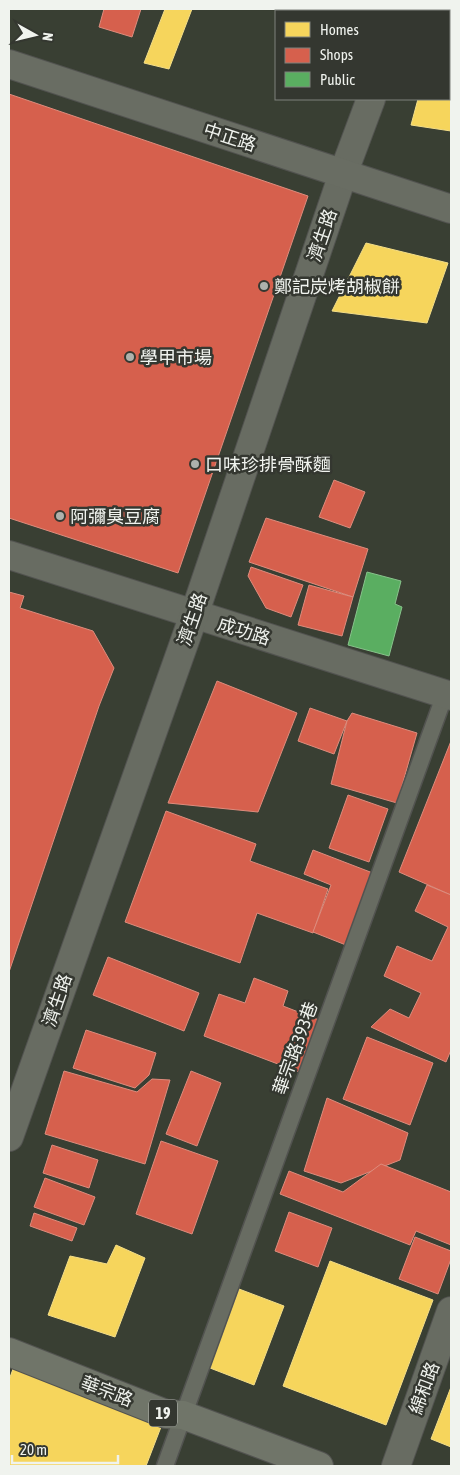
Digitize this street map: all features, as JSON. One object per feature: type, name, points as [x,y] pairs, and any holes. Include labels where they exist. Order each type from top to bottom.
[{"type":"main road","name":"中正路","points":[[9,64],[451,209]]},
{"type":"main road","name":"華宗路","points":[[9,1352],[166,1414],[182,1416],[319,1466]]},
{"type":"street","name":"濟生路","points":[[9,1137],[194,615],[343,174],[371,100]]},
{"type":"street","name":"成功路","points":[[9,555],[448,695]]},
{"type":"street","name":"綿和路","points":[[396,1466],[451,1311]]},
{"type":"lane","name":"華宗路393巷","points":[[165,1466],[448,695]]},
{"type":"shaded area","points":[[9,9],[451,9],[451,1466],[9,1466]]},
{"type":"building: Homes","points":[[165,9],[192,9],[169,69],[144,63]]},
{"type":"building: Homes","points":[[282,9],[346,9],[346,10]]},
{"type":"building: Homes","points":[[451,39],[451,131],[411,125],[418,100],[450,100]]},
{"type":"building: Homes","points":[[366,243],[448,263],[427,323],[332,311]]},
{"type":"building: Homes","points":[[116,1245],[145,1258],[115,1337],[48,1315],[70,1256],[107,1264]]},
{"type":"building: Homes","points":[[330,1261],[433,1300],[386,1425],[283,1386]]},
{"type":"building: Homes","points":[[239,1289],[284,1306],[254,1385],[210,1368]]},
{"type":"building: Homes","points":[[17,1358],[166,1414],[146,1466],[9,1466],[9,1380]]},
{"type":"building: Homes","points":[[451,1387],[451,1447],[431,1439]]},
{"type":"building: Shops","points":[[104,9],[141,9],[132,37],[99,27]]},
{"type":"building: Shops","name":"學甲市場","points":[[9,94],[308,196],[178,573],[9,518]]},
{"type":"building: Shops","points":[[334,480],[365,492],[350,528],[319,517]]},
{"type":"building: Shops","points":[[266,518],[368,549],[353,597],[249,562]]},
{"type":"building: Shops","points":[[251,567],[303,585],[291,617],[266,608],[248,576]]},
{"type":"building: Shops","points":[[309,585],[353,597],[342,636],[298,625]]},
{"type":"building: Shops","points":[[9,592],[24,596],[20,608],[93,631],[114,668],[99,706],[9,972]]},
{"type":"building: Shops","points":[[217,681],[297,713],[258,812],[168,803]]},
{"type":"building: Shops","points":[[310,708],[347,721],[334,754],[298,741]]},
{"type":"building: Shops","points":[[352,713],[417,733],[397,803],[331,784],[347,721]]},
{"type":"building: Shops","points":[[451,741],[451,895],[399,872]]},
{"type":"building: Shops","points":[[348,795],[388,809],[369,862],[329,848]]},
{"type":"building: Shops","points":[[166,811],[256,844],[250,861],[328,889],[313,933],[257,913],[240,963],[125,922]]},
{"type":"building: Shops","points":[[313,850],[378,875],[351,947],[313,932],[331,885],[304,874]]},
{"type":"building: Shops","points":[[427,885],[451,895],[451,1050],[446,1062],[371,1027],[390,1009],[409,1018],[421,993],[384,976],[397,946],[432,961],[448,927],[415,911]]},
{"type":"building: Shops","points":[[108,957],[199,993],[184,1031],[93,995]]},
{"type":"building: Shops","points":[[254,978],[288,991],[283,1006],[319,1020],[299,1072],[204,1036],[219,994],[245,1003]]},
{"type":"building: Shops","points":[[86,1030],[156,1053],[149,1075],[135,1088],[73,1068]]},
{"type":"building: Shops","points":[[367,1037],[433,1063],[410,1125],[343,1099]]},
{"type":"building: Shops","points":[[64,1071],[137,1092],[152,1079],[170,1080],[145,1164],[45,1134]]},
{"type":"building: Shops","points":[[191,1071],[221,1083],[197,1146],[166,1134]]},
{"type":"building: Shops","points":[[327,1098],[408,1133],[400,1160],[341,1183],[304,1171]]},
{"type":"building: Shops","points":[[161,1141],[218,1161],[192,1234],[136,1214]]},
{"type":"building: Shops","points":[[52,1145],[98,1160],[89,1188],[43,1173]]},
{"type":"building: Shops","points":[[381,1164],[451,1192],[451,1245],[416,1231],[410,1245],[280,1194],[289,1171],[343,1192]]},
{"type":"building: Shops","points":[[45,1178],[95,1197],[84,1225],[34,1207]]},
{"type":"building: Shops","points":[[289,1212],[332,1228],[318,1267],[275,1251]]},
{"type":"building: Shops","points":[[34,1213],[77,1228],[72,1241],[30,1226]]},
{"type":"building: Shops","points":[[415,1237],[451,1251],[451,1259],[438,1294],[399,1279]]},
{"type":"building: Public","points":[[367,572],[401,581],[395,604],[402,607],[389,656],[348,645]]},
{"type":"place","name":"鄭記炭烤胡椒餅","points":[[264,286]]},
{"type":"place","name":"學甲市場","points":[[130,357]]},
{"type":"place","name":"口味珍排骨酥麵","points":[[195,464]]},
{"type":"place","name":"阿彌臭豆腐","points":[[60,516]]}]
